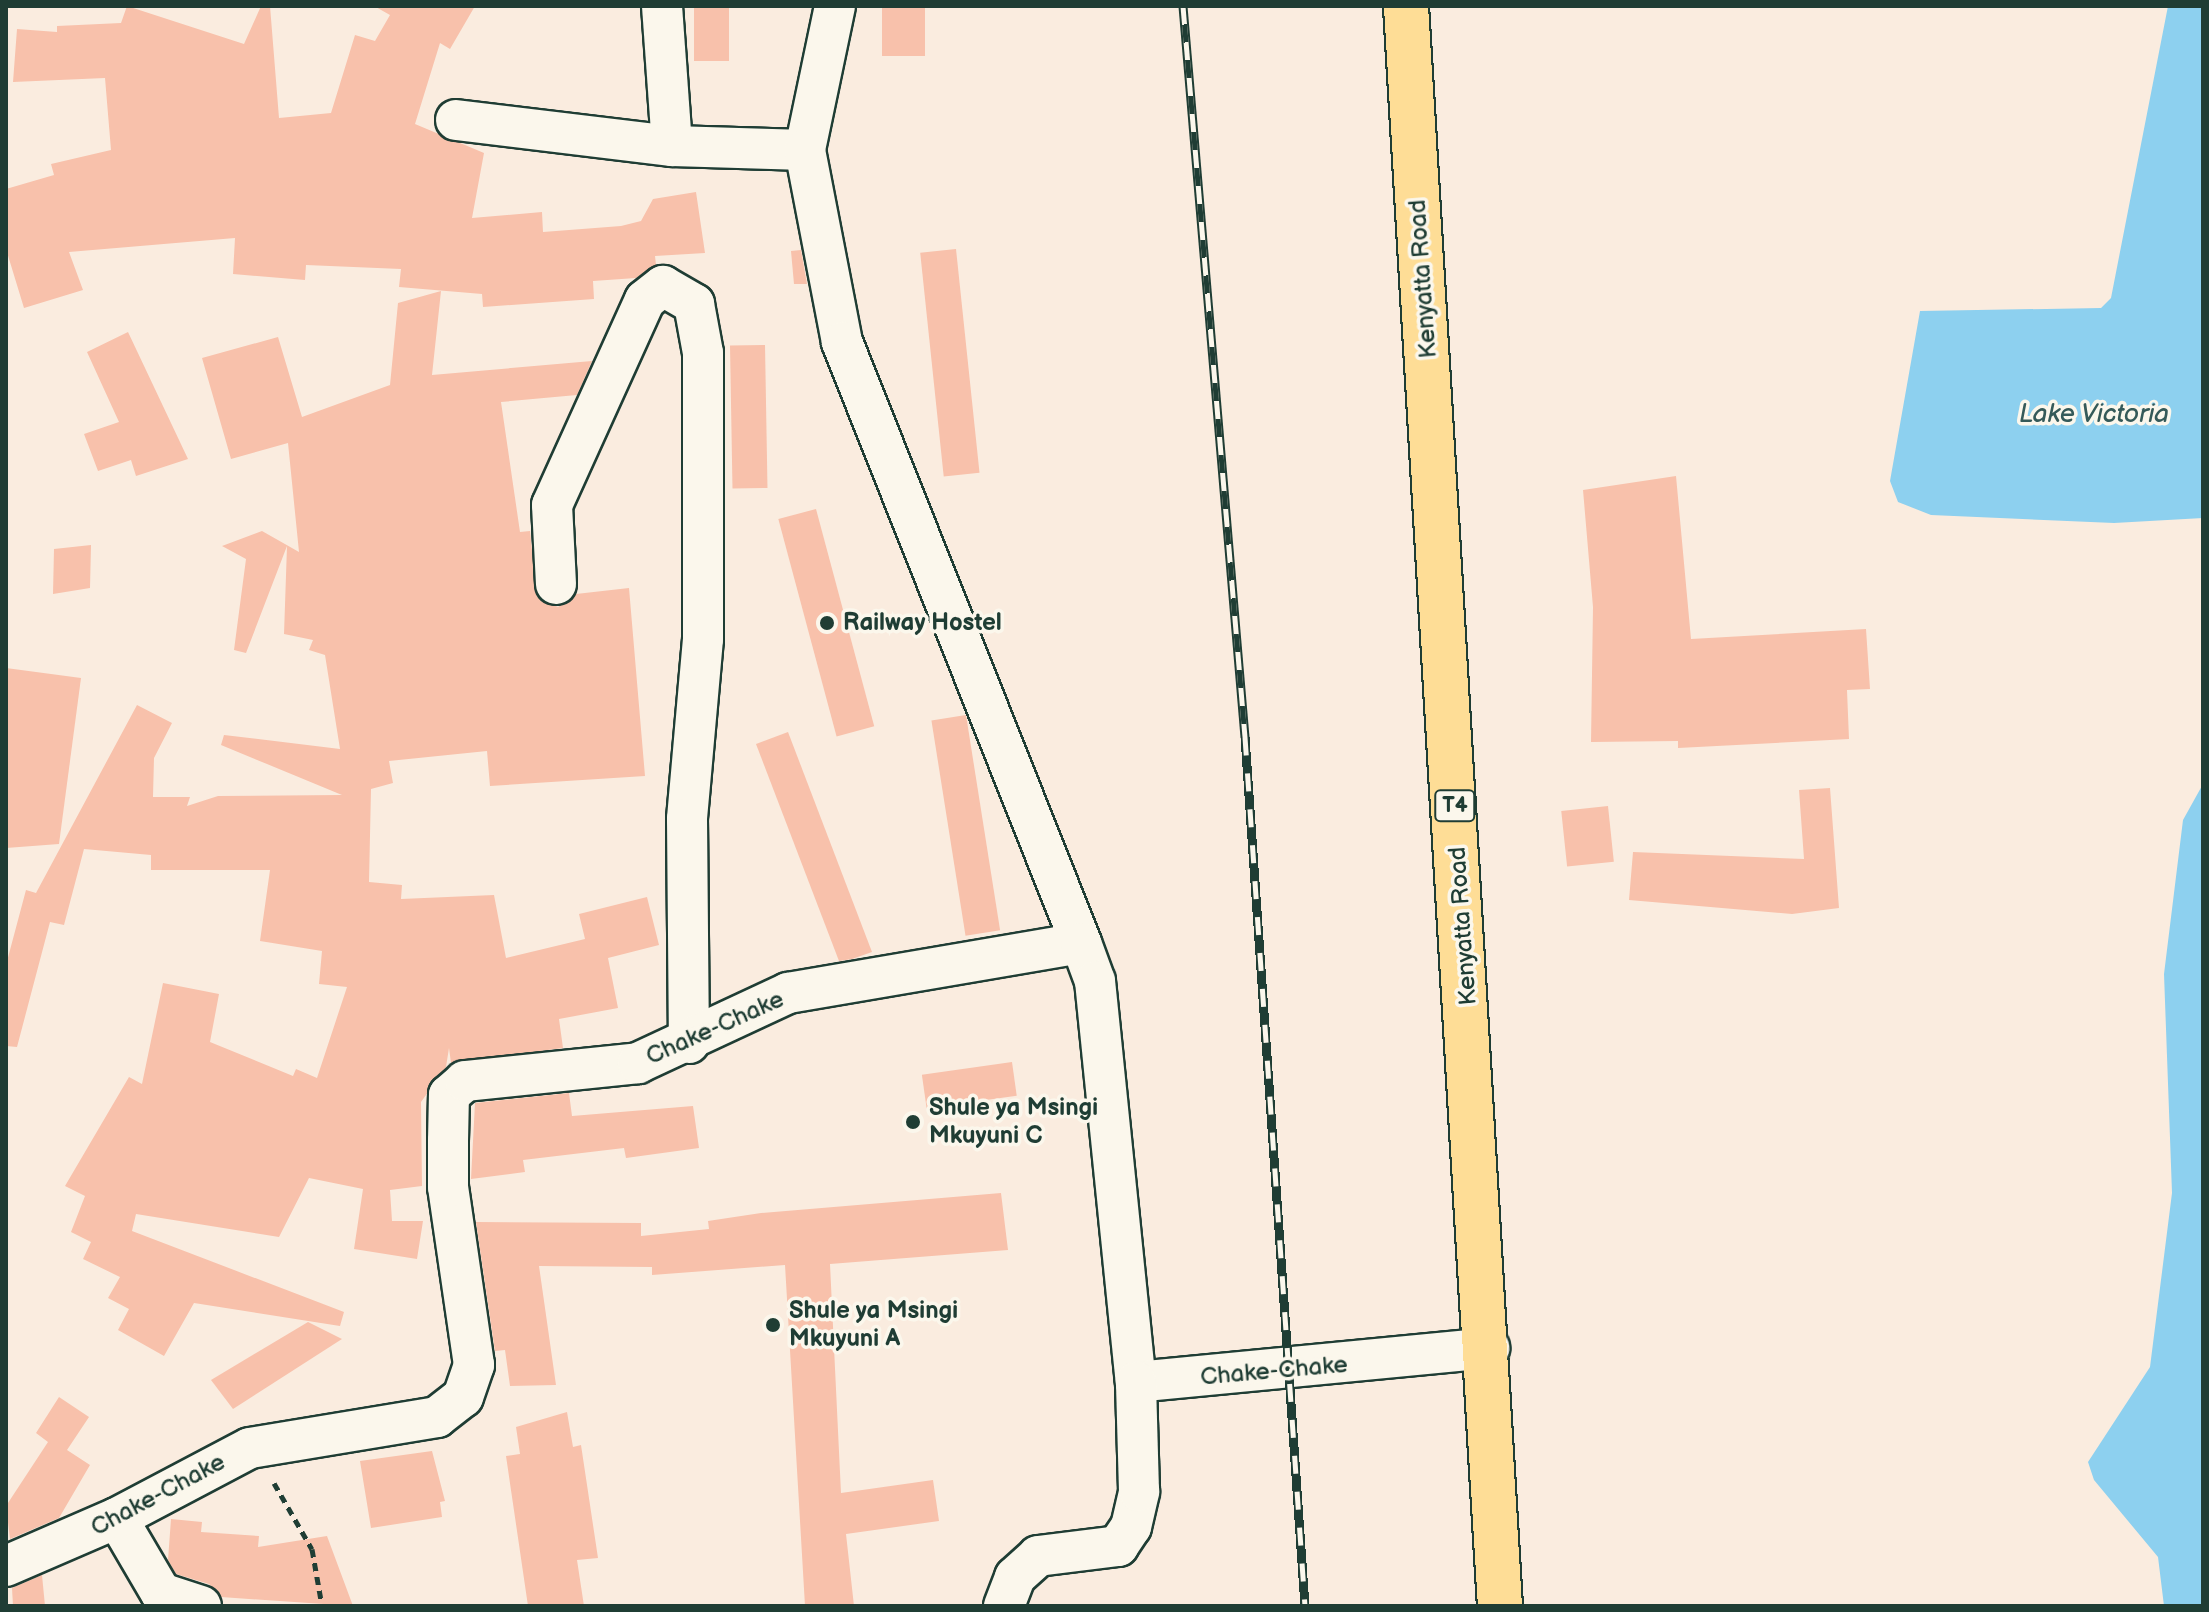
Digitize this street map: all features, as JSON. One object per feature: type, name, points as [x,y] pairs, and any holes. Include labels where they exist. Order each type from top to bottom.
[{"type":"highway","name":"Kenyatta Road","points":[[1406,6],[1489,1348],[1500,1606]]},
{"type":"street","points":[[662,6],[672,146]]},
{"type":"street","points":[[835,6],[805,150],[842,342],[1095,981],[1136,1382],[1139,1491],[1131,1527],[1118,1546],[1038,1556],[1015,1577],[1004,1606]]},
{"type":"street","points":[[456,120],[672,146],[805,150]]},
{"type":"street","points":[[556,584],[552,505],[645,300],[663,286],[694,304],[703,353],[703,639],[687,819],[689,1043]]},
{"type":"street","name":"Chake-Chake","points":[[6,1566],[117,1518],[250,1448],[437,1417],[463,1397],[474,1365],[448,1187],[449,1095],[465,1081],[638,1063],[689,1043],[788,993],[1081,943]]},
{"type":"street","name":"Chake-Chake","points":[[1136,1382],[1489,1348]]},
{"type":"street","points":[[117,1518],[161,1593],[201,1606]]},
{"type":"path","points":[[250,1448],[312,1549],[322,1606]]},
{"type":"water","name":"Lake Victoria","points":[[2168,6],[2203,6],[2203,518],[2114,523],[1931,515],[1898,502],[1890,481],[1920,311],[2101,308],[2111,298]]},
{"type":"water","points":[[2203,784],[2203,1606],[2164,1606],[2158,1557],[2094,1480],[2088,1462],[2150,1367],[2172,1193],[2164,974],[2183,820]]},
{"type":"building","points":[[127,6],[244,44],[261,6],[270,6],[279,118],[331,113],[355,35],[375,41],[390,15],[374,6],[475,6],[450,49],[440,43],[415,124],[484,153],[472,218],[542,212],[543,232],[621,226],[641,221],[653,199],[696,192],[705,253],[655,256],[656,265],[636,278],[593,281],[594,299],[483,307],[482,294],[399,287],[401,269],[306,265],[305,280],[233,274],[235,238],[69,252],[83,290],[24,308],[6,249],[6,189],[54,175],[51,164],[111,150],[105,78],[13,82],[17,29],[57,32],[57,26],[121,23]]},
{"type":"building","points":[[694,6],[729,6],[729,61],[694,61]]},
{"type":"building","points":[[882,6],[925,6],[925,56],[882,56]]},
{"type":"building","points":[[956,249],[980,473],[944,477],[920,253]]},
{"type":"building","points":[[801,250],[807,284],[794,284],[791,251]]},
{"type":"building","points":[[441,291],[432,375],[592,361],[577,395],[501,402],[520,532],[530,531],[537,597],[558,607],[576,594],[629,588],[645,776],[490,786],[487,751],[389,761],[393,783],[371,789],[369,882],[402,885],[401,899],[494,895],[506,958],[585,939],[579,914],[647,897],[659,945],[608,958],[618,1008],[559,1019],[563,1048],[451,1063],[449,1048],[446,1067],[421,1102],[422,1186],[390,1190],[392,1221],[423,1221],[417,1259],[354,1249],[363,1189],[309,1178],[279,1237],[136,1214],[132,1231],[344,1312],[340,1326],[194,1303],[164,1356],[118,1330],[129,1309],[108,1298],[120,1277],[83,1259],[91,1242],[71,1232],[85,1196],[65,1186],[129,1077],[142,1084],[163,983],[219,994],[210,1042],[293,1076],[296,1069],[317,1078],[347,987],[319,984],[322,951],[260,941],[270,870],[151,870],[151,855],[84,849],[64,925],[50,922],[17,1047],[6,1046],[6,965],[26,890],[36,893],[137,705],[172,723],[154,758],[153,797],[190,797],[187,806],[218,796],[342,795],[221,745],[224,735],[340,749],[325,655],[309,650],[313,640],[284,634],[287,546],[246,653],[234,650],[246,559],[222,546],[262,531],[299,552],[288,443],[231,459],[202,358],[278,337],[302,417],[390,385],[398,303]]},
{"type":"building","points":[[128,332],[188,459],[136,476],[131,460],[98,471],[84,434],[119,422],[87,352]]},
{"type":"building","points":[[765,345],[767,488],[733,489],[730,346]]},
{"type":"building","points":[[1676,476],[1691,639],[1866,629],[1870,689],[1847,690],[1849,739],[1678,748],[1678,741],[1591,742],[1593,607],[1583,490]]},
{"type":"building","name":"Railway Hostel","points":[[816,509],[874,726],[837,736],[778,519]]},
{"type":"building","points":[[91,545],[90,588],[53,594],[54,549]]},
{"type":"building","points":[[6,668],[81,678],[59,844],[6,848]]},
{"type":"building","points":[[966,715],[1000,930],[966,936],[931,720]]},
{"type":"building","points":[[788,732],[872,952],[852,959],[839,961],[756,744]]},
{"type":"building","points":[[1830,788],[1839,908],[1792,914],[1629,900],[1633,852],[1804,859],[1799,790]]},
{"type":"building","points":[[1608,806],[1614,862],[1567,867],[1561,811]]},
{"type":"building","points":[[1012,1062],[1017,1096],[927,1108],[922,1075]]},
{"type":"building","points":[[569,1093],[572,1116],[693,1106],[699,1148],[626,1158],[624,1148],[523,1160],[525,1172],[471,1179],[475,1103]]},
{"type":"building","points":[[1001,1193],[1008,1250],[830,1264],[841,1493],[933,1480],[939,1521],[846,1534],[854,1606],[805,1606],[785,1265],[652,1275],[652,1267],[539,1266],[556,1385],[510,1386],[505,1350],[495,1351],[476,1222],[641,1223],[641,1236],[709,1229],[708,1221],[761,1213]]},
{"type":"building","points":[[308,1322],[342,1339],[233,1409],[211,1380]]},
{"type":"building","points":[[59,1397],[89,1417],[67,1450],[90,1465],[59,1518],[10,1539],[6,1506],[48,1442],[36,1433]]},
{"type":"building","points":[[567,1412],[573,1447],[581,1445],[598,1558],[577,1560],[584,1606],[528,1606],[506,1456],[520,1454],[516,1427]]},
{"type":"building","points":[[432,1451],[445,1501],[440,1502],[442,1517],[371,1528],[360,1461]]},
{"type":"building","points":[[171,1519],[202,1522],[201,1532],[259,1536],[258,1547],[327,1536],[353,1606],[221,1597],[209,1584],[176,1574],[168,1560]]},
{"type":"building","points":[[42,1575],[45,1606],[13,1606],[12,1588]]},
{"type":"railway","points":[[1183,6],[1245,737],[1305,1606]]},
{"type":"place","name":"Railway Hostel","points":[[827,623]]},
{"type":"place","name":"Shule ya Msingi Mkuyuni C","points":[[913,1122]]},
{"type":"place","name":"Shule ya Msingi Mkuyuni A","points":[[773,1325]]}]
